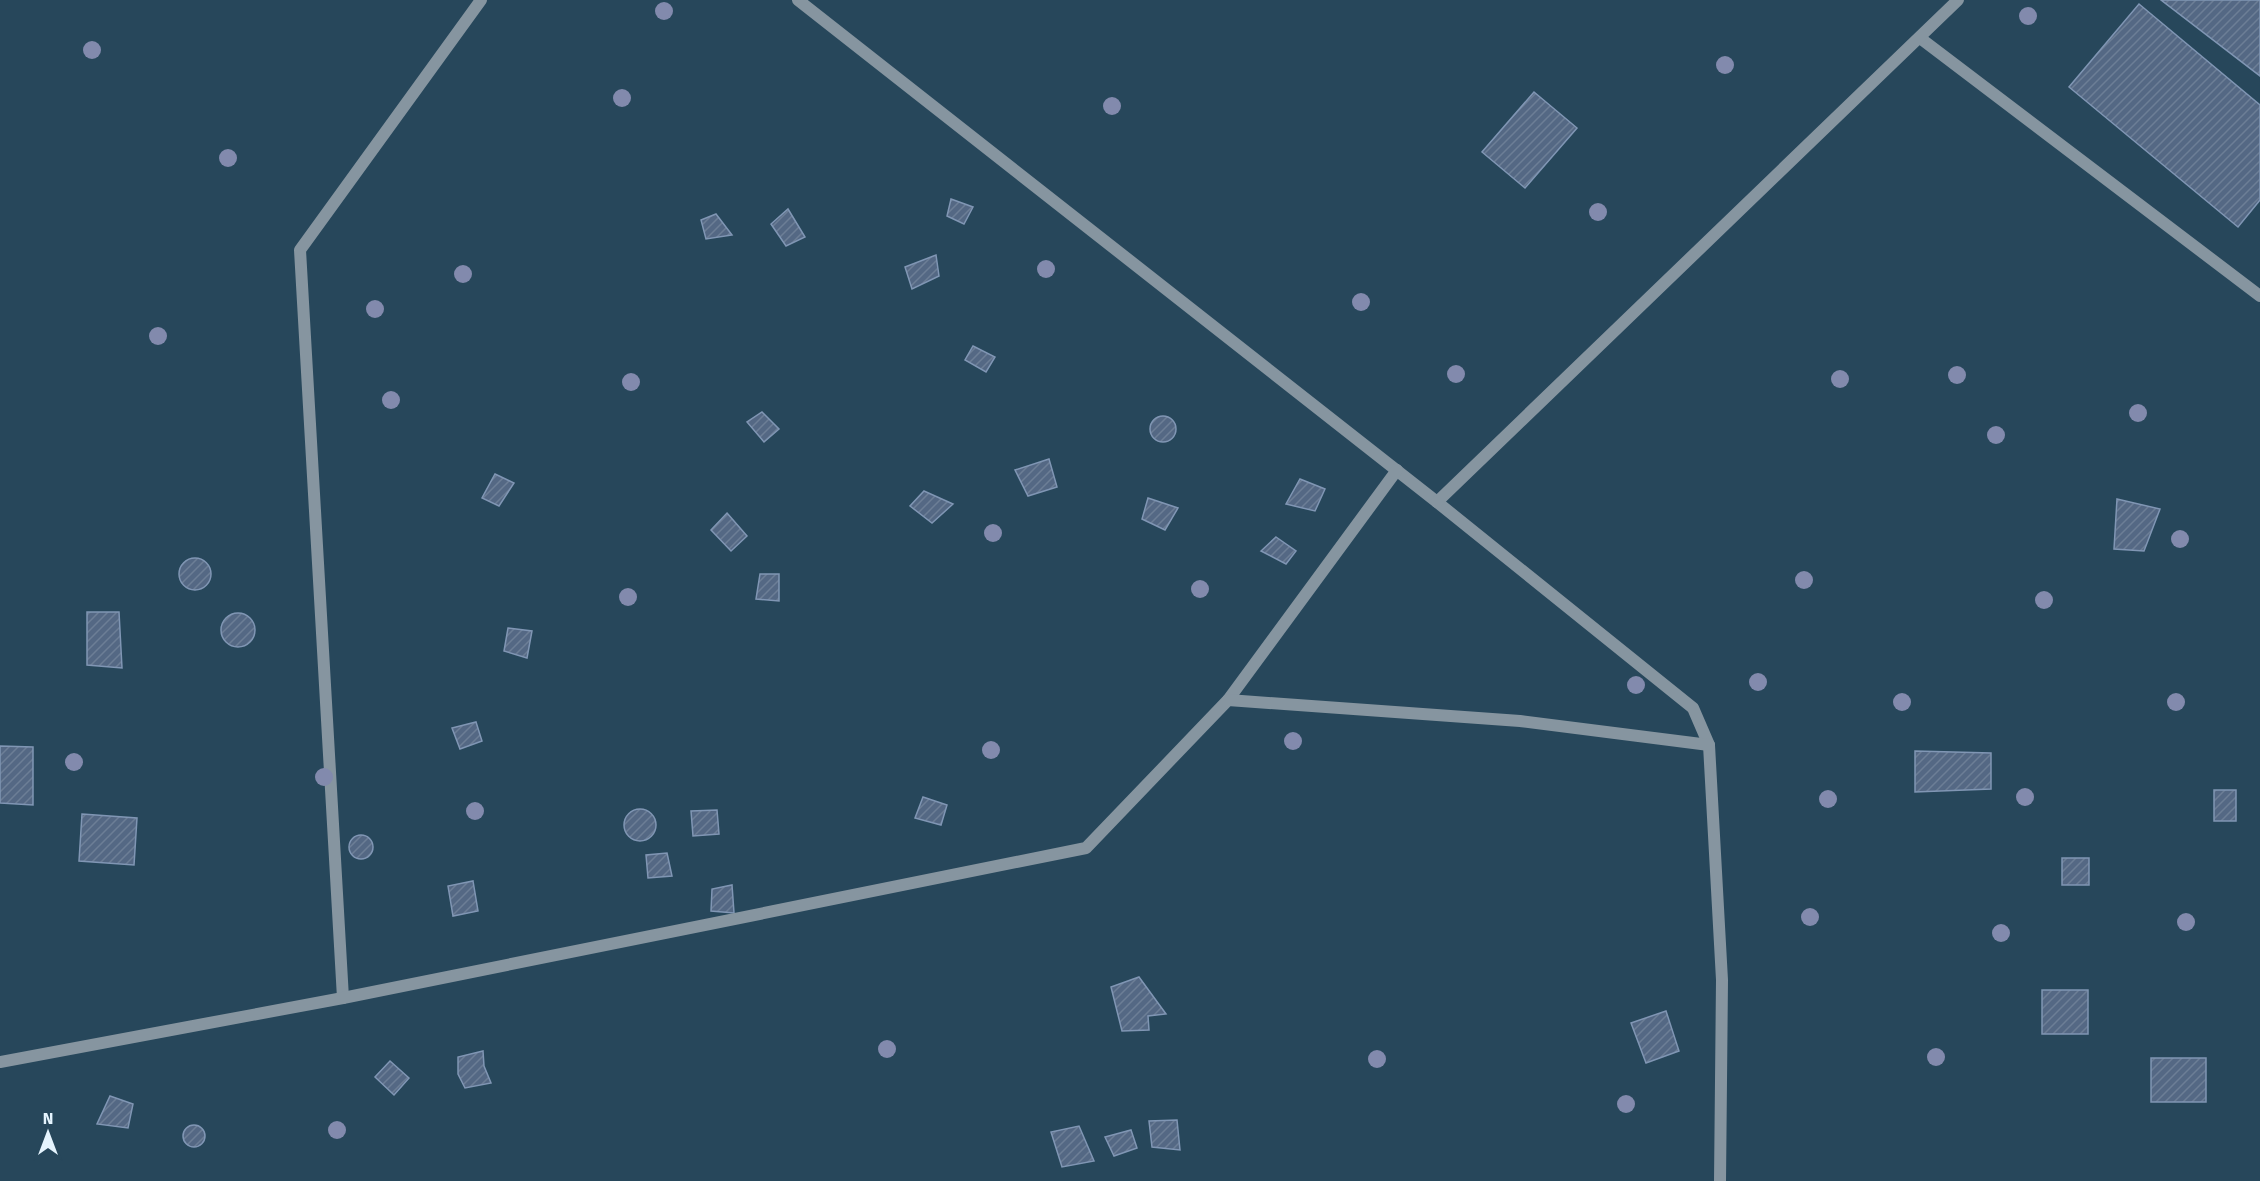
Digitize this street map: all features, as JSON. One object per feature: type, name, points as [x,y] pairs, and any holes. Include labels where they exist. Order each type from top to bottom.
[{"type":"street","points":[[343,998],[300,250],[481,0]]},
{"type":"street","points":[[798,0],[1397,470],[1693,708],[1709,745],[1722,980],[1720,1181]]},
{"type":"street","points":[[1437,502],[1958,0]]},
{"type":"street","points":[[1920,38],[2260,296]]},
{"type":"street","points":[[0,1062],[343,998],[1086,848],[1228,700],[1397,470]]},
{"type":"street","points":[[1228,700],[1520,721],[1709,745]]},
{"type":"building","points":[[2161,0],[2260,0],[2260,76]]},
{"type":"building","points":[[2139,4],[2260,105],[2260,200],[2238,227],[2069,87]]},
{"type":"building","points":[[1534,92],[1577,128],[1525,188],[1482,152]]},
{"type":"building","points":[[951,199],[973,207],[964,224],[947,216]]},
{"type":"building","points":[[788,209],[805,237],[786,246],[771,224]]},
{"type":"building","points":[[716,214],[732,235],[706,239],[701,220]]},
{"type":"building","points":[[936,255],[939,276],[912,289],[905,267]]},
{"type":"building","points":[[973,346],[995,357],[986,372],[965,360]]},
{"type":"building","points":[[762,412],[779,429],[764,442],[747,422]]},
{"type":"building","points":[[1163,416],[1172,420],[1176,429],[1172,438],[1163,442],[1154,438],[1150,429],[1154,420]]},
{"type":"building","points":[[1049,459],[1057,487],[1028,496],[1015,470]]},
{"type":"building","points":[[495,474],[514,483],[499,506],[482,498]]},
{"type":"building","points":[[1300,479],[1325,489],[1315,511],[1286,504]]},
{"type":"building","points":[[924,491],[953,504],[932,523],[910,506]]},
{"type":"building","points":[[1148,498],[1178,508],[1165,530],[1142,519]]},
{"type":"building","points":[[2117,499],[2160,509],[2144,551],[2114,549]]},
{"type":"building","points":[[727,513],[747,536],[731,551],[711,530]]},
{"type":"building","points":[[1276,537],[1296,551],[1286,564],[1261,551]]},
{"type":"building","points":[[195,558],[206,563],[211,574],[206,585],[195,590],[184,585],[179,574],[184,563]]},
{"type":"building","points":[[760,574],[779,574],[779,601],[756,599]]},
{"type":"building","points":[[87,612],[119,612],[122,668],[87,665]]},
{"type":"building","points":[[238,613],[250,618],[255,630],[250,642],[238,647],[226,642],[221,630],[226,618]]},
{"type":"building","points":[[508,628],[532,631],[527,658],[504,651]]},
{"type":"building","points":[[476,722],[482,741],[460,749],[452,728]]},
{"type":"building","points":[[0,746],[33,747],[33,805],[0,803]]},
{"type":"building","points":[[1915,751],[1991,753],[1991,789],[1915,792]]},
{"type":"building","points":[[2214,790],[2236,790],[2236,821],[2214,821]]},
{"type":"building","points":[[923,797],[947,805],[941,825],[915,818]]},
{"type":"building","points":[[640,809],[651,814],[656,825],[651,836],[640,841],[629,836],[624,825],[629,814]]},
{"type":"building","points":[[717,810],[719,834],[693,836],[691,811]]},
{"type":"building","points":[[82,814],[137,818],[134,865],[79,861]]},
{"type":"building","points":[[361,835],[366,836],[372,842],[372,852],[366,858],[361,859],[356,858],[350,852],[349,847],[350,842],[356,836]]},
{"type":"building","points":[[667,853],[672,876],[648,878],[646,855]]},
{"type":"building","points":[[2062,858],[2089,858],[2089,885],[2062,885]]},
{"type":"building","points":[[473,881],[478,911],[453,916],[448,886]]},
{"type":"building","points":[[732,885],[734,913],[711,911],[712,889]]},
{"type":"building","points":[[1139,977],[1166,1014],[1148,1016],[1149,1030],[1122,1031],[1111,987]]},
{"type":"building","points":[[2042,990],[2088,990],[2088,1034],[2042,1034]]},
{"type":"building","points":[[1666,1011],[1679,1051],[1646,1063],[1631,1023]]},
{"type":"building","points":[[483,1051],[484,1066],[491,1083],[465,1088],[458,1074],[458,1057]]},
{"type":"building","points":[[2151,1058],[2206,1058],[2206,1102],[2151,1102]]},
{"type":"building","points":[[390,1061],[409,1078],[394,1095],[375,1077]]},
{"type":"building","points":[[110,1096],[133,1104],[128,1128],[97,1124]]},
{"type":"building","points":[[1177,1120],[1180,1150],[1152,1147],[1149,1121]]},
{"type":"building","points":[[194,1125],[202,1128],[205,1136],[202,1144],[194,1147],[186,1144],[183,1136],[186,1128]]},
{"type":"building","points":[[1079,1126],[1094,1161],[1062,1167],[1051,1132]]},
{"type":"building","points":[[1131,1130],[1137,1148],[1114,1156],[1105,1137]]}]
